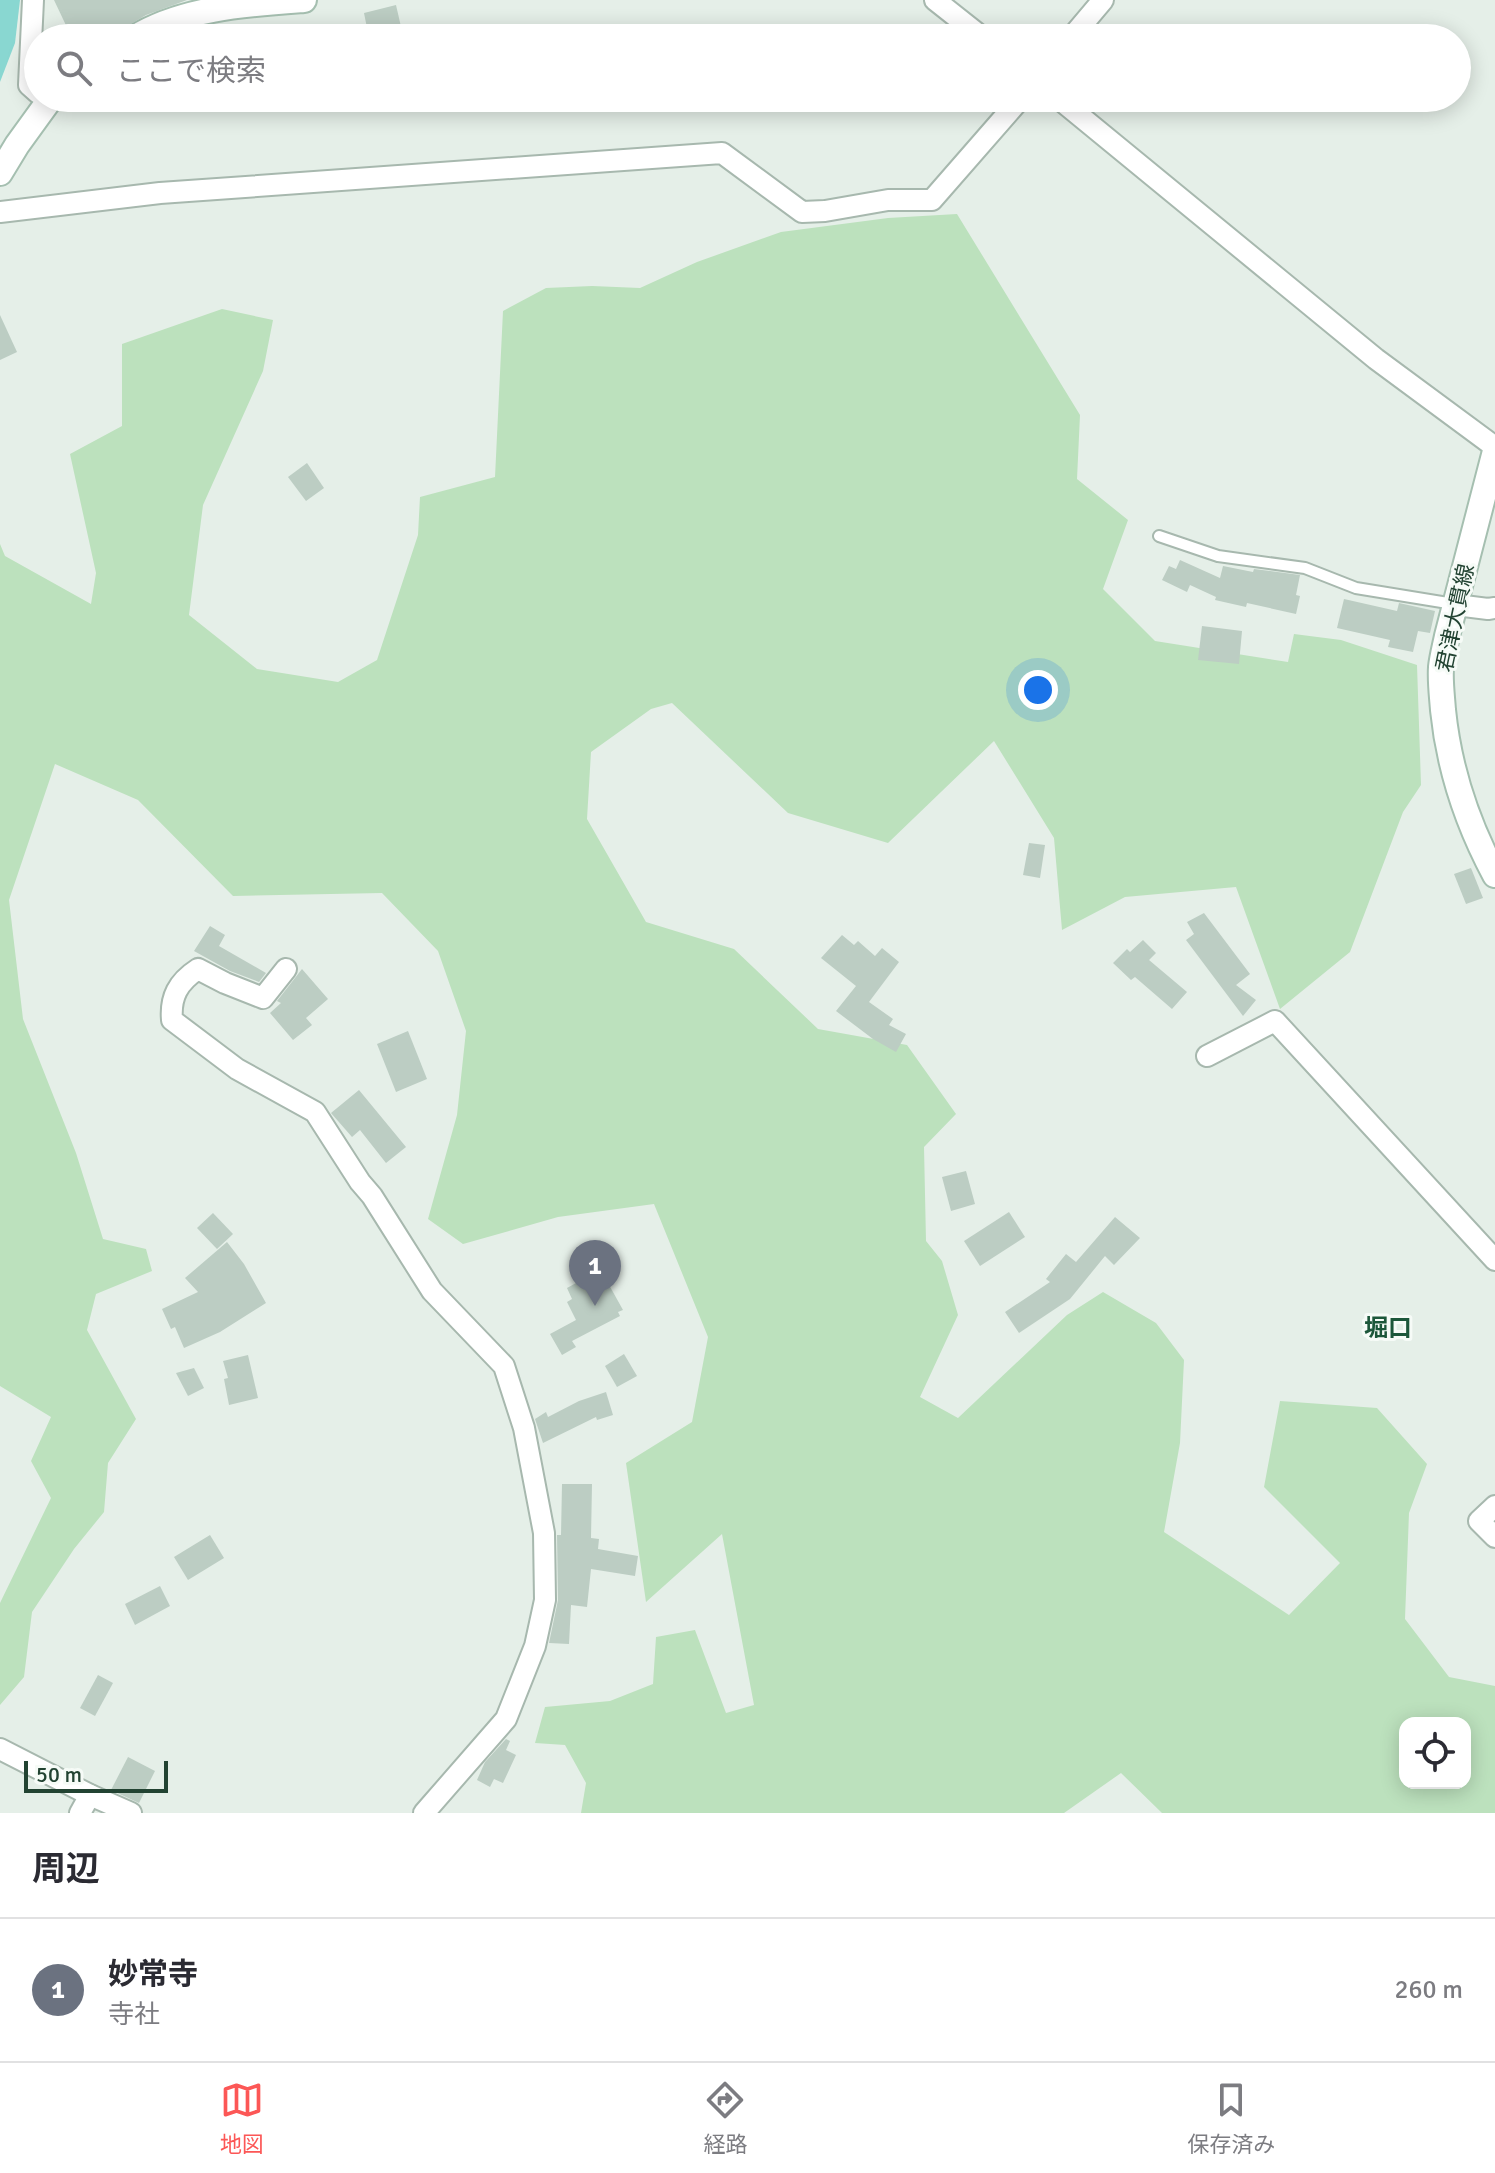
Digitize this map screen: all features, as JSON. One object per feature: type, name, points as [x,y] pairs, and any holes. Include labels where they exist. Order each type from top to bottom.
[{"type":"main road","points":[[163,24],[182,17],[258,3],[304,0]]},
{"type":"main road","points":[[0,173],[37,112]]},
{"type":"main road","name":"君津大貫線","points":[[1495,449],[1441,665],[1445,728],[1452,767],[1463,806],[1495,875]]},
{"type":"street","points":[[32,24],[33,0]]},
{"type":"street","points":[[935,0],[965,24]]},
{"type":"street","points":[[1083,24],[1103,0]]},
{"type":"street","points":[[0,212],[160,193],[722,153],[802,212],[825,211],[888,200],[932,200],[1009,112]]},
{"type":"street","points":[[1075,112],[1376,359],[1495,449]]},
{"type":"street","points":[[1456,605],[1495,608]]},
{"type":"street","points":[[286,969],[263,998],[198,969],[184,978],[173,996],[170,1007],[172,1020],[237,1069],[315,1112],[432,1291],[504,1366],[524,1428],[544,1533],[545,1600],[535,1646],[506,1719],[424,1813]]},
{"type":"street","points":[[1207,1056],[1275,1021],[1495,1260]]},
{"type":"street","points":[[1495,1506],[1479,1521],[1495,1537]]},
{"type":"street","points":[[0,1749],[85,1804],[131,1813]]},
{"type":"lane","points":[[1159,536],[1218,556],[1305,568],[1356,588],[1456,605]]},
{"type":"green space","points":[[957,214],[1080,415],[1077,479],[1128,520],[1103,589],[1155,641],[1288,662],[1294,634],[1341,640],[1417,665],[1421,785],[1403,812],[1350,952],[1280,1009],[1236,887],[1125,897],[1062,930],[1054,838],[994,741],[888,843],[788,813],[672,703],[651,709],[591,752],[587,819],[646,922],[734,949],[818,1029],[907,1045],[956,1114],[924,1147],[926,1241],[942,1261],[958,1315],[920,1397],[958,1418],[1067,1315],[1103,1292],[1156,1323],[1184,1360],[1180,1443],[1164,1532],[1289,1615],[1340,1563],[1264,1487],[1280,1401],[1377,1408],[1427,1464],[1409,1513],[1405,1619],[1449,1677],[1495,1686],[1495,1813],[1162,1813],[1121,1773],[1064,1813],[581,1813],[586,1783],[565,1745],[535,1743],[545,1707],[610,1701],[653,1684],[656,1637],[695,1630],[726,1713],[754,1705],[722,1534],[646,1602],[626,1463],[692,1422],[708,1337],[654,1204],[558,1217],[463,1244],[428,1219],[457,1115],[466,1031],[438,951],[382,893],[233,896],[138,800],[55,764],[9,900],[23,1019],[76,1153],[103,1239],[146,1249],[152,1271],[96,1294],[87,1330],[136,1419],[108,1463],[104,1512],[74,1549],[32,1612],[24,1677],[0,1705],[0,1603],[51,1498],[31,1461],[51,1417],[0,1386],[0,544],[5,556],[91,604],[96,573],[70,454],[122,426],[122,344],[222,309],[273,320],[263,371],[203,505],[189,615],[257,669],[338,682],[377,660],[418,535],[420,497],[495,477],[503,311],[546,288],[640,288],[697,262],[781,232],[888,218]]},
{"type":"water","points":[[0,0],[20,0],[15,43],[0,82]]},
{"type":"building","points":[[54,0],[187,0],[131,24],[65,24]]},
{"type":"building","points":[[396,5],[400,24],[366,24],[364,13]]},
{"type":"building","points":[[0,315],[17,352],[0,360]]},
{"type":"building","points":[[307,463],[324,488],[306,501],[288,477]]},
{"type":"building","points":[[1180,560],[1220,578],[1223,566],[1253,572],[1254,569],[1300,575],[1296,614],[1247,603],[1246,607],[1215,600],[1216,597],[1190,585],[1187,592],[1162,580],[1169,566],[1176,569]]},
{"type":"building","points":[[1344,599],[1397,611],[1399,603],[1435,611],[1430,633],[1418,631],[1413,652],[1388,647],[1390,640],[1337,628]]},
{"type":"building","points":[[1202,626],[1242,631],[1239,664],[1198,660]]},
{"type":"building","points":[[1029,843],[1045,845],[1040,878],[1023,875]]},
{"type":"building","points":[[1471,868],[1483,898],[1466,904],[1454,874]]},
{"type":"building","points":[[1204,913],[1250,974],[1236,985],[1256,1000],[1243,1016],[1186,940],[1194,934],[1187,922]]},
{"type":"building","points":[[210,926],[225,935],[219,946],[266,973],[259,982],[230,971],[194,951]]},
{"type":"building","points":[[842,935],[854,945],[858,941],[875,956],[882,948],[899,962],[869,1002],[893,1019],[889,1025],[906,1034],[896,1052],[836,1011],[856,986],[821,958]]},
{"type":"building","points":[[1143,940],[1156,953],[1149,960],[1187,992],[1172,1009],[1135,977],[1131,980],[1113,963],[1127,949],[1130,952]]},
{"type":"building","points":[[302,969],[328,999],[306,1018],[312,1025],[293,1040],[270,1013],[281,1003],[277,1001]]},
{"type":"building","points":[[408,1031],[427,1079],[396,1092],[377,1044]]},
{"type":"building","points":[[359,1090],[406,1147],[386,1163],[360,1130],[352,1137],[331,1113]]},
{"type":"building","points":[[966,1171],[975,1204],[951,1211],[942,1177]]},
{"type":"building","points":[[1009,1212],[1025,1237],[980,1266],[964,1241]]},
{"type":"building","points":[[213,1213],[233,1234],[217,1249],[197,1228]]},
{"type":"building","points":[[1115,1217],[1140,1238],[1114,1265],[1105,1256],[1070,1299],[1019,1333],[1005,1312],[1050,1282],[1046,1279],[1066,1254],[1076,1262]]},
{"type":"building","points":[[227,1242],[244,1264],[266,1303],[220,1332],[184,1348],[175,1327],[171,1329],[162,1309],[198,1292],[185,1278]]},
{"type":"building","points":[[596,1272],[603,1285],[608,1283],[623,1310],[618,1312],[620,1316],[572,1341],[576,1347],[562,1355],[550,1334],[576,1320],[567,1302],[572,1299],[567,1288]]},
{"type":"building","points":[[624,1354],[637,1376],[617,1387],[605,1366]]},
{"type":"building","points":[[248,1355],[258,1398],[229,1405],[224,1379],[228,1378],[223,1361]]},
{"type":"building","points":[[194,1368],[204,1388],[188,1396],[176,1373]]},
{"type":"building","points":[[606,1392],[613,1415],[597,1420],[596,1417],[543,1443],[535,1419],[546,1412],[548,1417],[579,1401]]},
{"type":"building","points":[[562,1484],[592,1484],[591,1538],[599,1539],[598,1549],[638,1556],[635,1576],[591,1569],[587,1607],[571,1605],[569,1644],[549,1643],[558,1600],[557,1535],[561,1535]]},
{"type":"building","points":[[210,1535],[224,1558],[188,1580],[174,1557]]},
{"type":"building","points":[[160,1586],[170,1606],[135,1625],[125,1604]]},
{"type":"building","points":[[98,1675],[113,1683],[95,1716],[80,1708]]},
{"type":"building","points":[[506,1739],[510,1741],[506,1750],[516,1755],[503,1783],[494,1779],[490,1787],[477,1780],[485,1762]]},
{"type":"building","points":[[128,1757],[155,1771],[139,1803],[111,1790]]},
{"type":"place","name":"妙常寺","points":[[595,1306]]},
{"type":"district","name":"堀口","points":[[1388,1328]]}]
